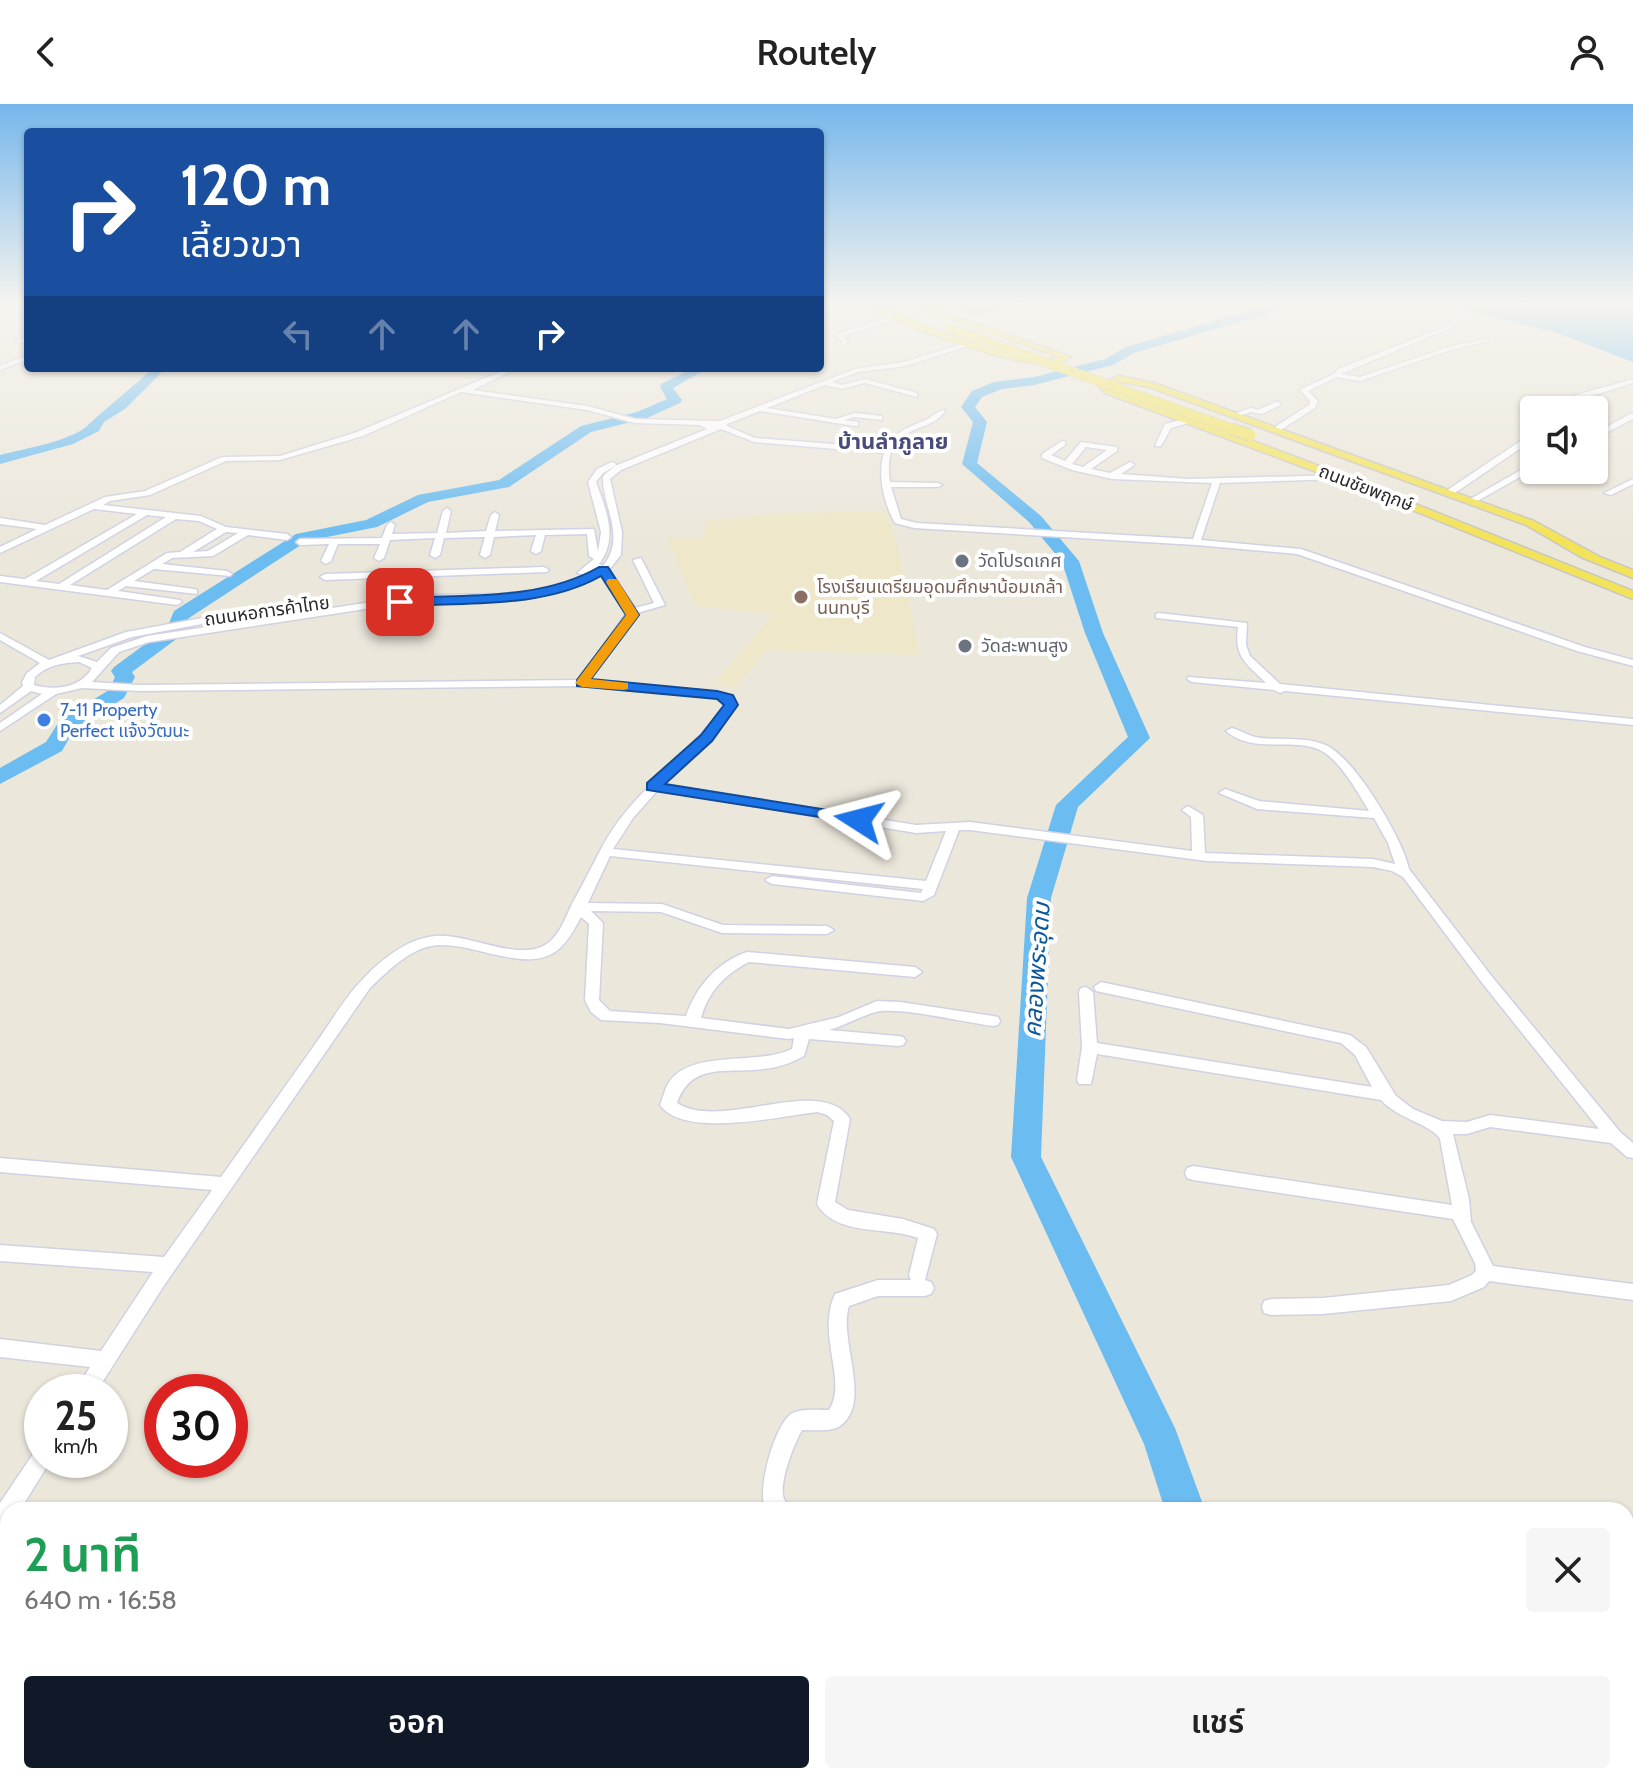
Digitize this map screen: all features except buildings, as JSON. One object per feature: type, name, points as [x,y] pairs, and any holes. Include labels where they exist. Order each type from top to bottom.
[{"type":"main road","name":"ถนนชัยพฤกษ์","points":[[1109,382],[1102,385],[1114,394],[1339,477],[1633,595]]},
{"type":"main road","name":"ถนนชัยพฤกษ์","points":[[1113,382],[1632,574]]},
{"type":"main road","name":"ถนนชัยพฤกษ์","points":[[1144,382],[1530,523],[1596,559]]},
{"type":"main road","name":"ถนนชัยพฤกษ์","points":[[1256,433],[1409,494],[1632,574]]},
{"type":"street","points":[[466,391],[484,382]]},
{"type":"street","points":[[599,564],[616,555],[618,532],[606,478],[618,468],[808,382]]},
{"type":"street","points":[[599,564],[605,530],[602,506],[592,482],[594,477],[609,466],[713,425],[779,400],[789,401],[807,394],[799,390],[821,382]]},
{"type":"street","points":[[823,382],[842,387],[860,382]]},
{"type":"street","points":[[870,382],[914,395]]},
{"type":"street","points":[[1276,429],[1312,406],[1314,401],[1303,390],[1320,382]]},
{"type":"street","points":[[1582,396],[1628,382]]},
{"type":"street","points":[[0,550],[112,498],[152,491],[225,459],[280,458],[360,434],[451,393],[466,391],[595,409],[635,421],[713,425],[754,440],[889,451]]},
{"type":"street","points":[[1235,415],[1251,410],[1259,412],[1278,403]]},
{"type":"street","points":[[761,408],[855,424]]},
{"type":"street","points":[[581,414],[595,409]]},
{"type":"street","points":[[942,412],[930,421],[900,434],[889,451],[884,467],[892,513],[898,521],[917,526],[1298,551],[1581,649],[1633,663]]},
{"type":"street","points":[[837,422],[850,415],[879,418]]},
{"type":"street","points":[[1608,429],[1633,416]]},
{"type":"street","points":[[1158,444],[1168,426],[1189,420]]},
{"type":"street","points":[[1062,443],[1045,454],[1112,477],[1217,480],[1339,477]]},
{"type":"street","points":[[1068,463],[1084,444],[1114,449],[1085,469]]},
{"type":"street","points":[[1449,493],[1520,445]]},
{"type":"street","points":[[1112,477],[1130,464]]},
{"type":"street","points":[[1471,501],[1520,474]]},
{"type":"street","points":[[1196,542],[1217,480]]},
{"type":"street","points":[[1608,493],[1633,481]]},
{"type":"street","points":[[889,484],[938,485]]},
{"type":"street","points":[[94,506],[201,519],[224,529],[287,537]]},
{"type":"street","points":[[435,555],[447,511]]},
{"type":"street","points":[[27,582],[147,512]]},
{"type":"street","points":[[62,586],[176,515]]},
{"type":"street","points":[[485,555],[495,515]]},
{"type":"street","points":[[0,521],[46,528]]},
{"type":"street","points":[[379,558],[391,525]]},
{"type":"street","points":[[183,554],[224,529]]},
{"type":"street","points":[[300,542],[605,530]]},
{"type":"street","points":[[591,531],[594,556],[633,611]]},
{"type":"street","points":[[536,551],[541,532]]},
{"type":"street","points":[[110,592],[170,555],[210,554],[245,533]]},
{"type":"street","points":[[0,540],[16,542]]},
{"type":"street","points":[[326,561],[335,542]]},
{"type":"street","points":[[582,683],[633,611],[660,605],[638,560]]},
{"type":"street","name":"ถนนหอการค้าไทย","points":[[55,662],[92,644],[400,597],[539,594],[583,581],[599,564]]},
{"type":"street","points":[[154,566],[227,574]]},
{"type":"street","points":[[325,577],[544,570]]},
{"type":"street","points":[[400,576],[400,597]]},
{"type":"street","points":[[0,579],[177,602]]},
{"type":"street","points":[[125,583],[194,592]]},
{"type":"street","points":[[1159,616],[1244,626],[1241,645],[1245,657],[1280,690]]},
{"type":"street","name":"ถนนหอการค้าไทย","points":[[79,685],[94,676],[98,667],[115,650],[146,634]]},
{"type":"street","points":[[0,636],[55,662]]},
{"type":"street","points":[[29,687],[28,678],[55,662],[89,660],[98,667]]},
{"type":"street","points":[[1192,679],[1280,690],[1633,722]]},
{"type":"street","points":[[0,728],[54,691],[79,685],[140,688],[582,683],[728,698],[731,705],[706,738],[632,807],[605,852],[567,934],[552,949],[529,957],[450,941],[421,943],[398,956],[365,985],[168,1265],[97,1374]]},
{"type":"street","points":[[0,710],[29,687],[54,691]]},
{"type":"street","points":[[1232,731],[1251,739],[1321,745],[1341,762],[1378,815],[1400,854],[1403,871],[1615,1137],[1633,1152]]},
{"type":"street","points":[[653,786],[916,829],[970,826],[1199,856],[1373,863],[1403,871]]},
{"type":"street","points":[[1225,793],[1257,805],[1378,815]]},
{"type":"street","points":[[1188,810],[1197,815],[1199,856]]},
{"type":"street","points":[[772,880],[923,897],[927,895],[954,828]]},
{"type":"street","points":[[605,852],[930,886]]},
{"type":"street","points":[[576,910],[662,908],[722,929],[827,930]]},
{"type":"street","points":[[576,910],[596,923],[592,1000],[601,1014],[767,1033],[898,1041]]},
{"type":"street","points":[[692,1022],[700,994],[730,965],[747,957],[915,972]]},
{"type":"street","points":[[1085,1080],[1094,990],[1345,1039],[1366,1056],[1374,1078],[1386,1095],[1409,1114],[1441,1127],[1467,1128],[1490,1121],[1615,1137]]},
{"type":"street","points":[[803,1033],[843,1021],[877,1006],[993,1021]]},
{"type":"street","points":[[773,1502],[773,1488],[788,1432],[797,1421],[834,1419],[840,1413],[844,1385],[836,1318],[842,1300],[878,1288],[921,1281],[928,1234],[908,1225],[844,1217],[829,1210],[826,1204],[842,1119],[833,1111],[817,1106],[701,1118],[681,1115],[668,1105],[677,1082],[689,1071],[701,1065],[776,1064],[799,1052],[803,1033]]},
{"type":"street","points":[[1090,1047],[1386,1095]]},
{"type":"street","points":[[1271,1307],[1323,1306],[1451,1293],[1478,1281],[1485,1273],[1484,1263],[1460,1213],[1448,1139],[1441,1127]]},
{"type":"street","points":[[0,1165],[225,1184]]},
{"type":"street","points":[[1193,1173],[1460,1213]]},
{"type":"street","points":[[0,1253],[168,1265]]},
{"type":"street","points":[[1485,1273],[1633,1292]]},
{"type":"street","points":[[0,1348],[106,1360]]},
{"type":"street","points":[[13,1502],[29,1478]]},
{"type":"shaded area","name":"โรงเรียนเตรียมอุดมศึกษาน้อมเกล้า นนทบุรี","points":[[887,511],[900,556],[920,655],[767,650],[735,688],[714,683],[774,614],[695,606],[667,539],[703,538],[707,521],[786,513]]},
{"type":"waterway","points":[[0,460],[68,441],[94,428],[98,420],[120,406],[145,382]]},
{"type":"waterway","points":[[0,777],[54,746],[67,724],[117,694],[125,677],[121,671],[176,630],[180,615],[302,537],[371,524],[424,498],[504,484],[586,429],[642,415],[675,400],[666,387],[674,382]]},
{"type":"waterway","name":"คลองพระอุดม","points":[[1022,382],[999,385],[977,394],[968,407],[980,422],[969,464],[1035,519],[1070,561],[1094,633],[1139,738],[1067,805],[1039,898],[1026,1157],[1162,1441],[1182,1502]]},
{"type":"slow traffic","points":[[612,582],[633,611],[632,615],[582,683],[623,686]]},
{"type":"place","name":"วัดโปรดเกศ","points":[[962,561]]},
{"type":"place","name":"โรงเรียนเตรียมอุดมศึกษาน้อมเกล้า นนทบุรี","points":[[801,597]]},
{"type":"place","name":"วัดสะพานสูง","points":[[965,646]]},
{"type":"place","name":"7-11 Property Perfect แจ้งวัฒนะ","points":[[44,720]]},
{"type":"district","name":"บ้านลำภูลาย","points":[[893,441]]},
{"type":"route","points":[[400,602],[539,594],[562,589],[604,570],[633,611],[582,683],[717,695],[728,698],[731,705],[706,738],[653,786],[859,820]]}]
